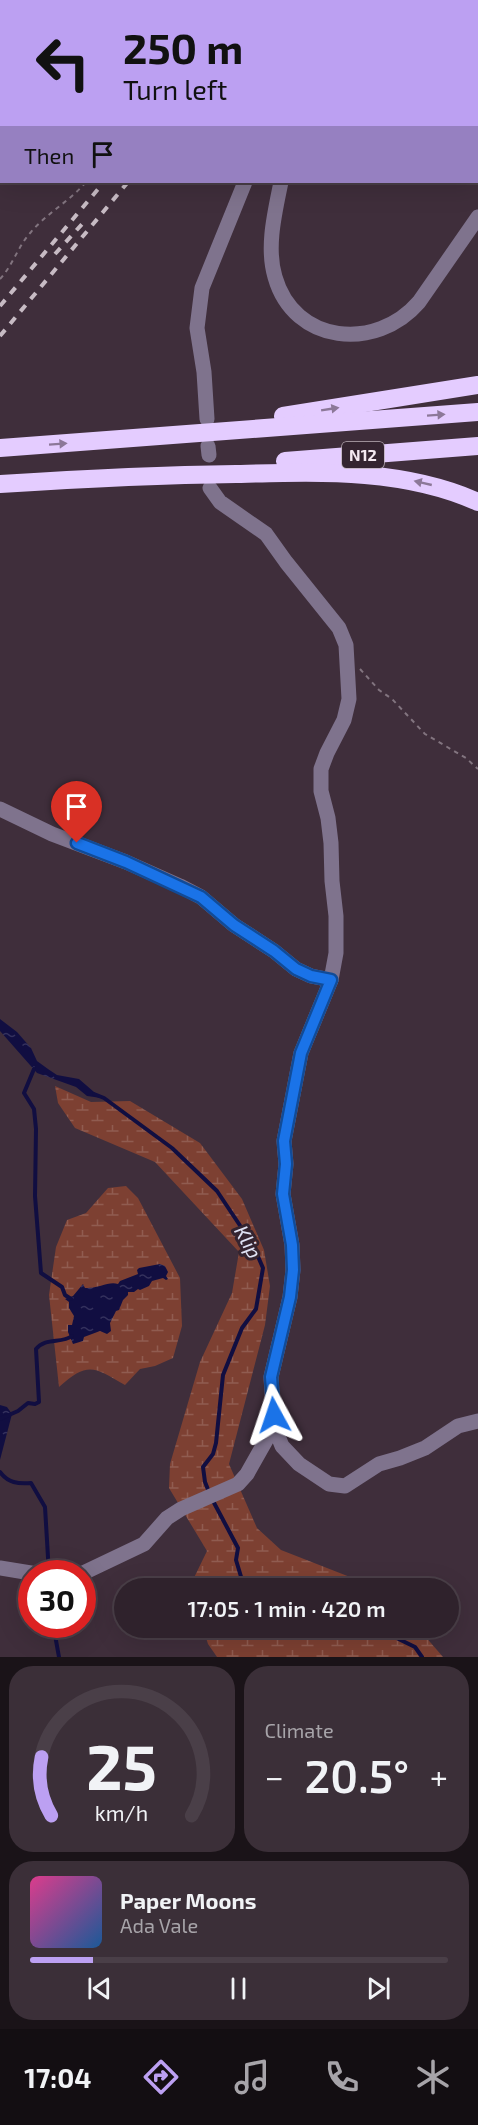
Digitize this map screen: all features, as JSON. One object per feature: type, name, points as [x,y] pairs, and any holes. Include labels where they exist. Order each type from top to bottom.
[{"type":"highway","points":[[121,439],[345,407],[478,385]]},
{"type":"highway","name":"N12","points":[[0,448],[478,412]]},
{"type":"highway","name":"N12","points":[[0,484],[478,446]]},
{"type":"highway","points":[[110,477],[309,472],[420,482],[478,502]]},
{"type":"street","points":[[207,419],[204,372],[197,328],[202,288],[245,183]]},
{"type":"street","points":[[281,183],[272,246],[274,276],[280,292],[299,315],[315,326],[333,333],[353,335],[373,332],[392,324],[407,314],[419,302],[478,217]]},
{"type":"street","points":[[210,488],[220,502],[266,534],[339,628],[344,638],[346,652],[349,699],[344,720],[321,769],[321,791],[328,818],[336,916],[336,953],[331,980],[301,1053],[284,1141],[286,1164],[283,1194],[292,1245],[293,1270],[290,1297],[271,1377],[274,1426],[282,1446],[299,1464],[329,1484],[345,1486],[379,1464],[425,1448],[458,1426],[478,1421]]},
{"type":"street","points":[[0,809],[52,834],[116,858],[180,886],[201,897],[234,925],[274,951],[296,969],[311,976],[331,980]]},
{"type":"street","points":[[96,1567],[144,1544],[167,1518],[181,1509],[238,1484],[247,1474],[274,1426]]},
{"type":"street","points":[[0,1568],[18,1571]]},
{"type":"path","points":[[0,279],[30,232],[70,199],[85,183]]},
{"type":"path","points":[[346,652],[379,690],[392,699],[425,734],[466,758],[478,769]]},
{"type":"green space","points":[[55,1086],[91,1102],[130,1101],[200,1143],[242,1199],[264,1250],[270,1286],[265,1325],[229,1464],[257,1528],[281,1550],[352,1578],[194,1578],[207,1551],[169,1488],[170,1464],[200,1362],[232,1293],[239,1252],[155,1162],[75,1128],[58,1103]]},
{"type":"green space","points":[[126,1186],[138,1198],[180,1278],[182,1326],[173,1358],[155,1366],[140,1369],[125,1385],[98,1371],[84,1370],[59,1387],[49,1295],[56,1247],[67,1220],[86,1213],[108,1188]]},
{"type":"green space","points":[[206,1638],[427,1638],[443,1657],[217,1657]]},
{"type":"water","points":[[0,1019],[17,1032],[31,1048],[37,1061],[57,1075],[79,1079],[101,1098],[87,1096],[76,1087],[37,1073],[0,1031]]},
{"type":"water","points":[[160,1264],[165,1266],[168,1279],[152,1281],[149,1286],[128,1292],[110,1323],[111,1331],[107,1334],[100,1331],[73,1344],[68,1325],[72,1325],[74,1316],[69,1308],[69,1302],[65,1299],[73,1296],[83,1284],[85,1288],[118,1284],[138,1274],[139,1268]]},
{"type":"water","points":[[0,1405],[7,1407],[12,1414],[0,1460]]},
{"type":"waterway","points":[[34,1069],[24,1093],[34,1109],[36,1129],[35,1196],[41,1273],[62,1287],[65,1295],[71,1299]]},
{"type":"waterway","name":"Klip","points":[[94,1094],[104,1098],[172,1148],[217,1191],[253,1245],[263,1268],[256,1309],[242,1328],[223,1375],[216,1443],[213,1454],[203,1467],[209,1492]]},
{"type":"waterway","points":[[0,1419],[18,1411],[28,1403],[39,1402],[36,1349],[44,1343],[72,1336]]},
{"type":"waterway","points":[[0,1472],[14,1482],[31,1483],[45,1507],[48,1560]]},
{"type":"waterway","name":"Klip","points":[[212,1499],[238,1548],[236,1560],[241,1578]]},
{"type":"waterway","points":[[56,1638],[59,1657]]},
{"type":"waterway","name":"Klip","points":[[397,1638],[415,1647],[422,1657]]},
{"type":"railway","points":[[0,306],[103,183]]},
{"type":"railway","points":[[0,336],[127,183]]},
{"type":"railway","points":[[55,254],[83,223]]},
{"type":"route","points":[[77,843],[126,862],[201,897],[234,925],[274,951],[296,969],[311,976],[331,980],[301,1053],[284,1141],[286,1164],[283,1194],[292,1245],[293,1270],[290,1297],[271,1377],[274,1415]]}]
